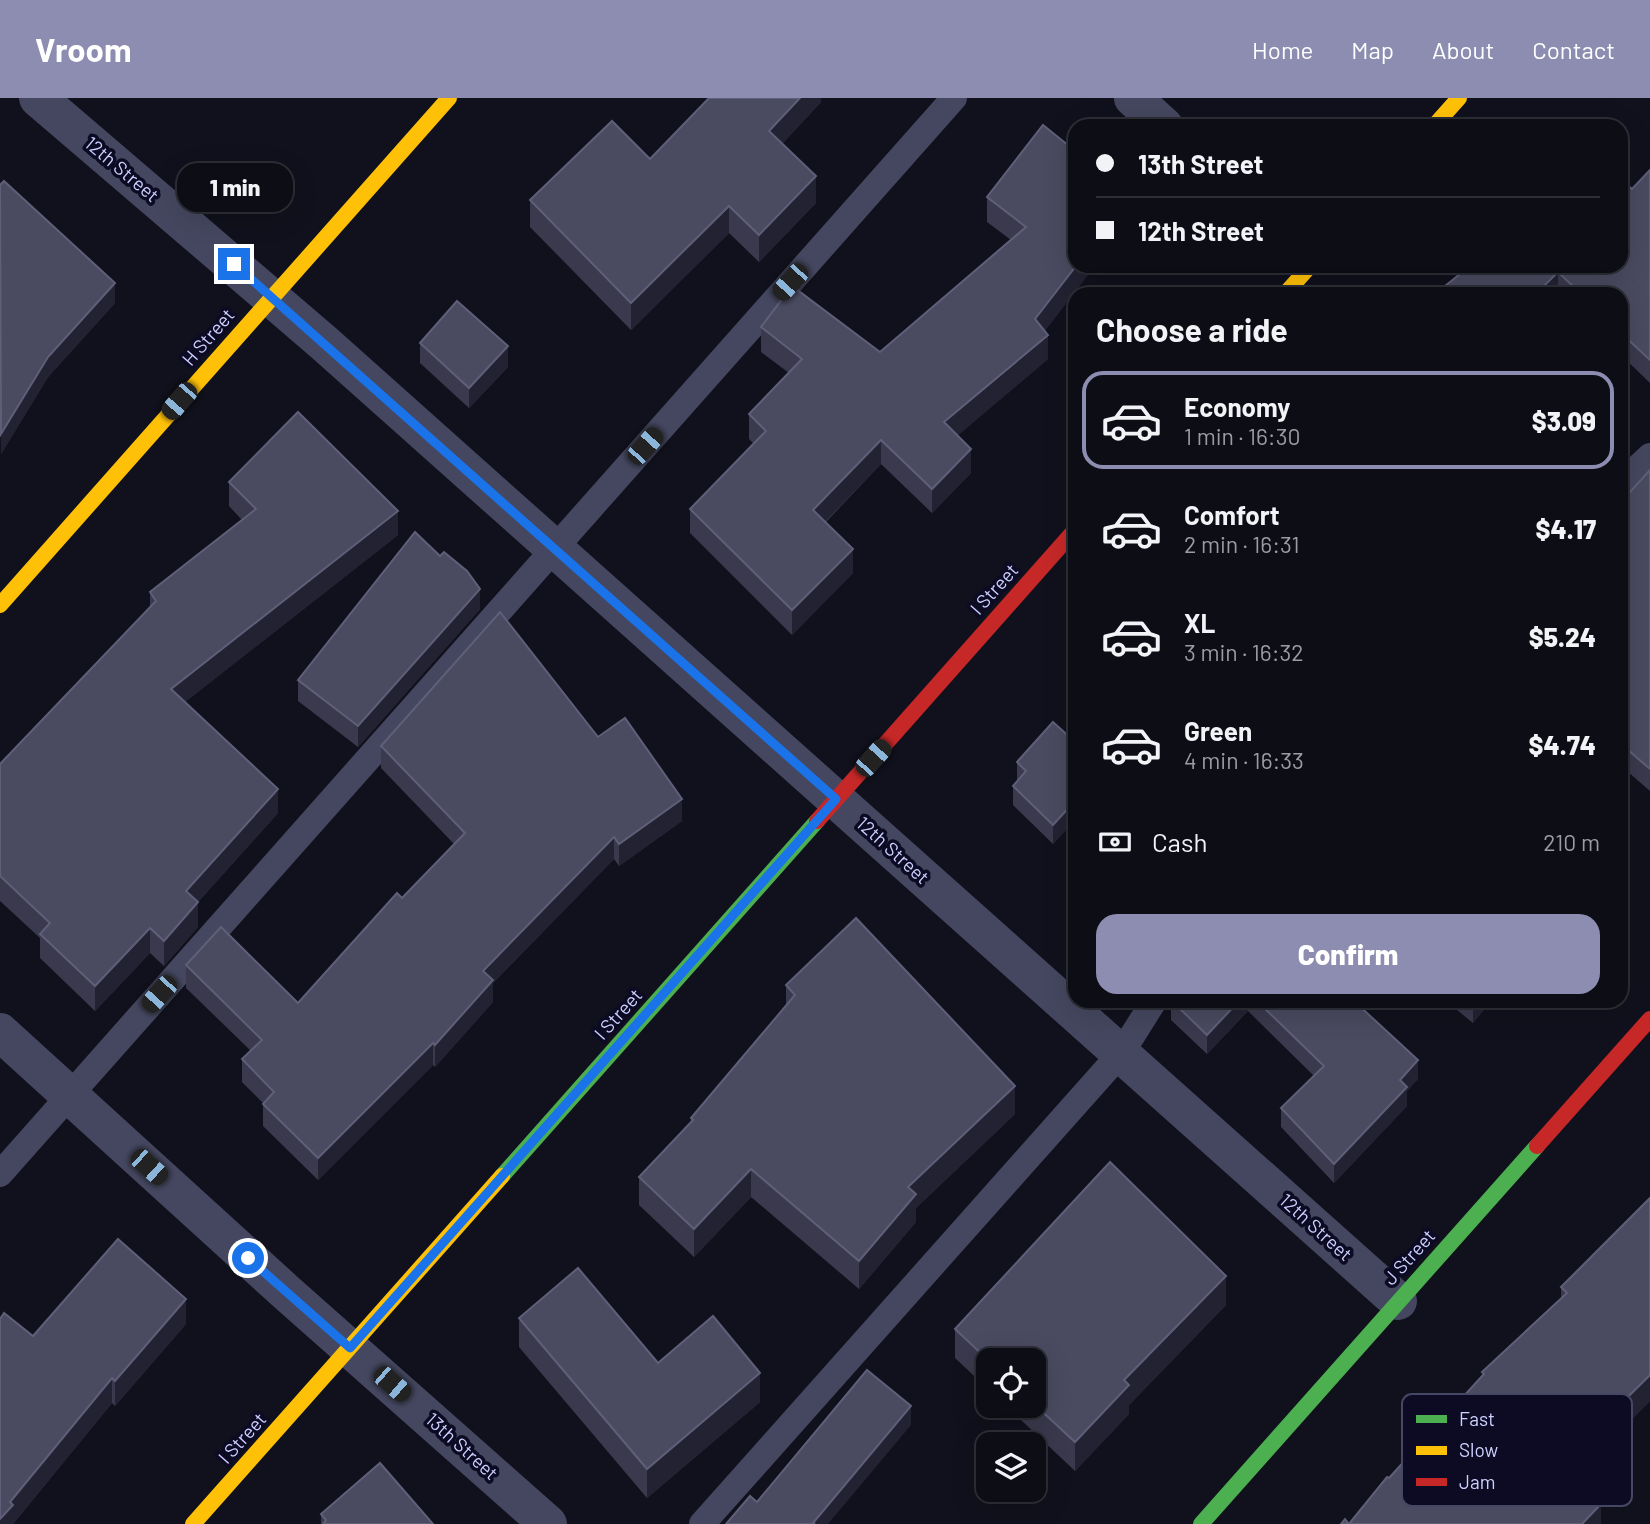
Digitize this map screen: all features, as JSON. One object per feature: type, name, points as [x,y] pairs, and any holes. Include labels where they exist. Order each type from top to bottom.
[{"type":"main road","name":"H Street","points":[[5,589],[449,98]]},
{"type":"main road","points":[[1440,119],[1459,98]]},
{"type":"main road","points":[[1291,287],[1304,273]]},
{"type":"main road","name":"I Street","points":[[193,1524],[1068,538]]},
{"type":"main road","name":"J Street","points":[[1201,1524],[1650,1019]]},
{"type":"street","name":"12th Street","points":[[38,98],[271,297],[1068,1004]]},
{"type":"street","points":[[1133,98],[1156,119]]},
{"type":"street","name":"12th Street","points":[[1072,1008],[1398,1301]]},
{"type":"street","name":"13th Street","points":[[0,1032],[548,1524]]},
{"type":"lane","points":[[0,1174],[954,98]]},
{"type":"lane","points":[[1628,477],[1650,456]]},
{"type":"lane","points":[[702,1524],[1122,1052],[1150,1008]]},
{"type":"building","points":[[709,98],[800,98],[769,131],[816,176],[759,235],[729,206],[631,303],[530,200],[612,121],[650,159]]},
{"type":"building","points":[[1043,125],[1068,145],[1068,273],[1071,273],[1035,319],[1048,335],[944,422],[971,449],[932,489],[881,440],[813,510],[853,549],[792,610],[690,509],[766,431],[749,414],[802,359],[761,327],[792,286],[880,352],[1026,227],[987,197]]},
{"type":"building","points":[[1650,170],[1650,360],[1628,339],[1628,287],[1574,287],[1559,273],[1628,273],[1628,186],[1632,189]]},
{"type":"building","points":[[4,181],[115,283],[48,357],[1,434],[0,185]]},
{"type":"building","points":[[1461,273],[1557,273],[1543,287],[1444,287]]},
{"type":"building","points":[[457,301],[508,346],[469,388],[420,343]]},
{"type":"building","points":[[298,412],[398,511],[171,689],[278,789],[186,891],[198,902],[164,941],[150,928],[95,986],[40,934],[50,923],[0,876],[0,764],[156,601],[150,592],[256,509],[229,482]]},
{"type":"building","points":[[1650,470],[1650,769],[1628,750],[1628,494]]},
{"type":"building","points":[[415,532],[440,556],[444,552],[467,571],[480,589],[358,726],[298,680]]},
{"type":"building","points":[[500,612],[598,737],[625,718],[682,799],[619,844],[614,837],[483,971],[493,980],[435,1045],[433,1043],[318,1158],[263,1104],[274,1092],[242,1059],[262,1040],[186,965],[221,927],[298,1003],[397,893],[402,898],[465,833],[381,746]]},
{"type":"building","points":[[1053,722],[1068,736],[1068,809],[1053,825],[1013,786],[1026,771],[1017,762]]},
{"type":"building","points":[[856,918],[1015,1086],[908,1187],[916,1194],[859,1261],[751,1169],[694,1229],[639,1177],[693,1120],[691,1118],[795,995],[786,985]]},
{"type":"building","points":[[1179,1008],[1232,1008],[1207,1035]]},
{"type":"building","points":[[1264,1008],[1362,1008],[1418,1060],[1400,1080],[1407,1087],[1334,1164],[1281,1108],[1324,1066]]},
{"type":"building","points":[[1110,1162],[1226,1276],[1124,1380],[1129,1385],[1075,1442],[1046,1415],[1046,1348],[976,1349],[955,1329]]},
{"type":"building","points":[[1650,1198],[1650,1375],[1631,1394],[1466,1394],[1484,1374],[1482,1372],[1567,1293],[1561,1287]]},
{"type":"building","points":[[118,1239],[186,1299],[115,1381],[112,1378],[10,1502],[13,1505],[0,1519],[0,1319],[4,1313],[33,1336]]},
{"type":"building","points":[[578,1268],[658,1363],[713,1316],[760,1373],[647,1469],[519,1318]]},
{"type":"building","points":[[867,1370],[911,1406],[813,1523],[815,1524],[726,1524],[750,1496],[757,1502]]},
{"type":"building","points":[[380,1463],[433,1524],[323,1524],[326,1520],[321,1514]]},
{"type":"building","points":[[1402,1464],[1402,1506],[1599,1506],[1582,1524],[1349,1524],[1387,1477]]},
{"type":"traffic: fast","points":[[502,1176],[817,821]]},
{"type":"traffic: fast","points":[[1201,1524],[1537,1146]]},
{"type":"traffic: slow","points":[[0,605],[449,98]]},
{"type":"traffic: slow","points":[[1440,119],[1459,98]]},
{"type":"traffic: slow","points":[[1291,287],[1304,273]]},
{"type":"traffic: slow","points":[[193,1524],[502,1176]]},
{"type":"traffic: jam","points":[[817,821],[1068,538]]},
{"type":"traffic: jam","points":[[1537,1146],[1650,1019]]},
{"type":"route","points":[[234,264],[836,799],[350,1348],[248,1258]]}]
